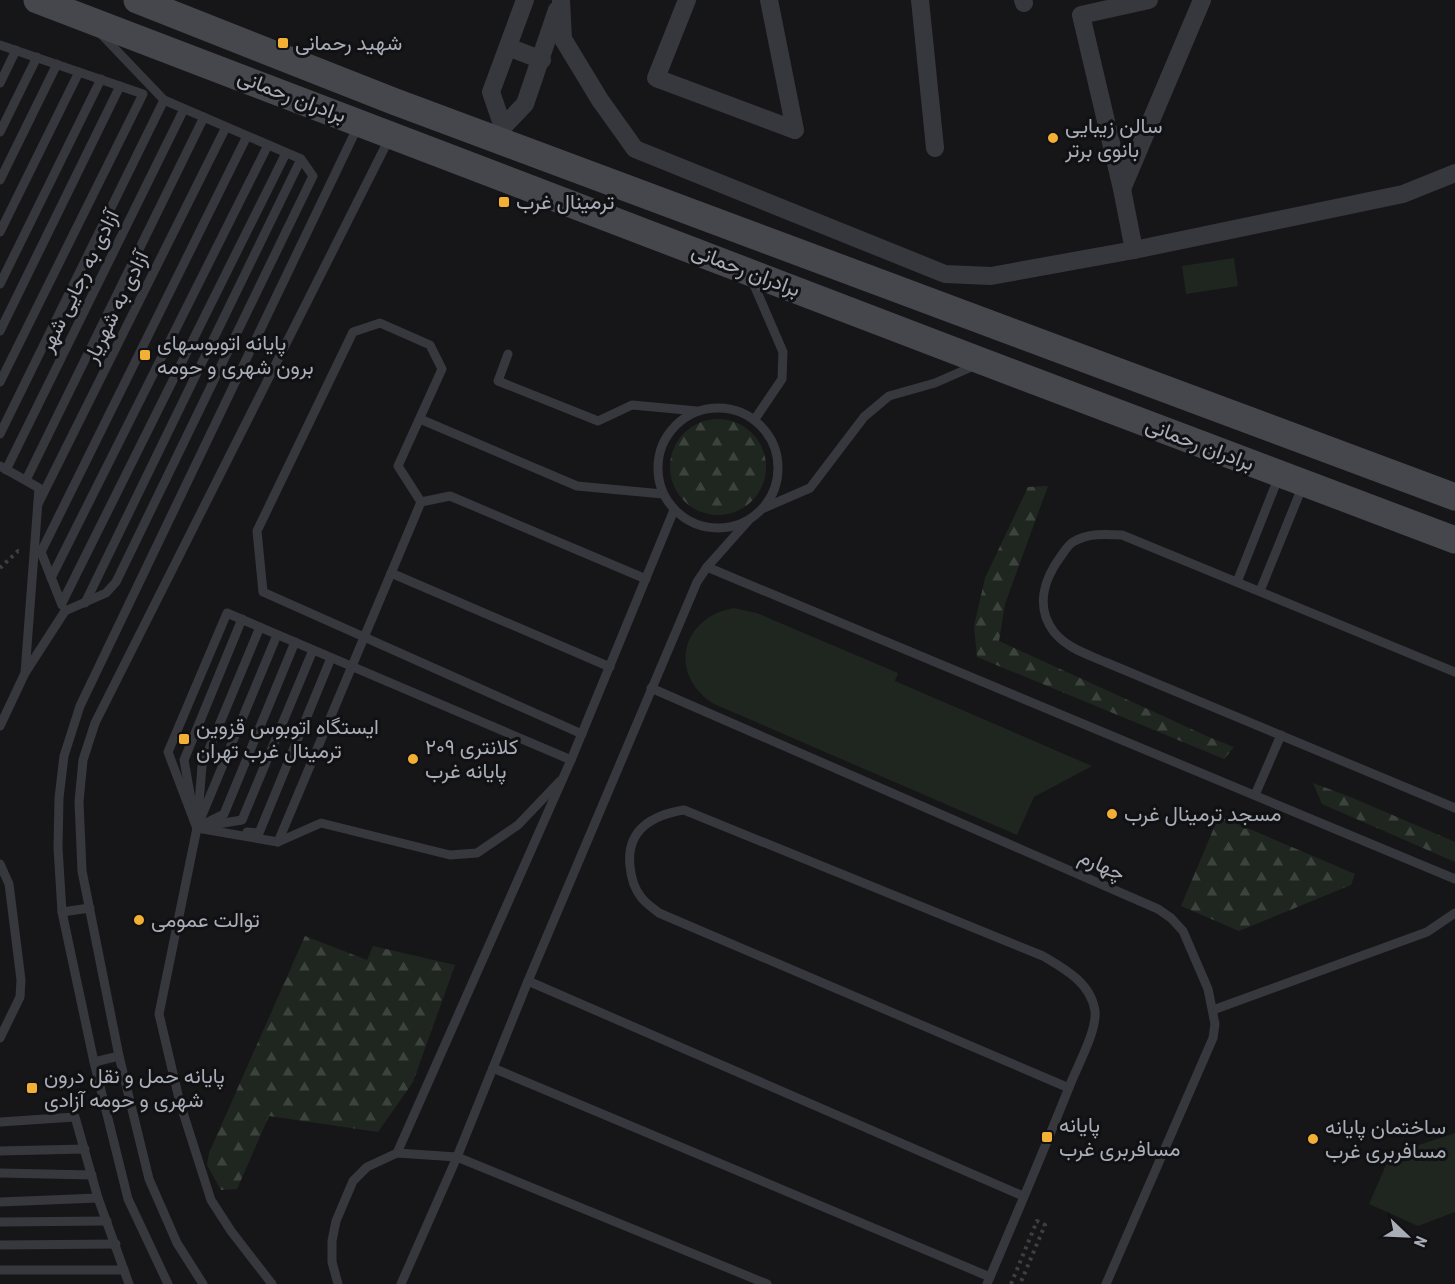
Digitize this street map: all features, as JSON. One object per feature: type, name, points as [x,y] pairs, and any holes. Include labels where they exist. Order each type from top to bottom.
[{"type":"main road","name":"برادران رحمانی","points":[[37,0],[1455,540]]},
{"type":"main road","name":"برادران رحمانی","points":[[137,0],[393,101],[500,134],[1455,497]]},
{"type":"street","points":[[500,134],[491,92],[525,0]]},
{"type":"street","points":[[500,134],[525,104],[561,0]]},
{"type":"street","points":[[561,0],[563,39],[600,100],[635,149],[945,274],[991,276],[1134,250],[1403,194],[1455,173]]},
{"type":"street","points":[[687,0],[656,78],[795,130],[769,0]]},
{"type":"street","points":[[920,0],[935,148]]},
{"type":"street","points":[[1134,250],[1082,15],[1149,0]]},
{"type":"street","points":[[1122,189],[1202,0]]},
{"type":"street","points":[[508,47],[542,60]]},
{"type":"lane","points":[[63,607],[85,603],[106,594],[116,582],[313,176],[301,159],[164,100],[86,19]]},
{"type":"lane","points":[[0,45],[143,94],[0,382]]},
{"type":"lane","points":[[0,83],[16,50]]},
{"type":"lane","points":[[0,132],[37,57]]},
{"type":"lane","points":[[0,180],[57,64]]},
{"type":"lane","points":[[0,232],[79,72]]},
{"type":"lane","points":[[0,284],[101,80]]},
{"type":"lane","points":[[0,330],[120,86]]},
{"type":"lane","points":[[0,434],[164,100]]},
{"type":"lane","name":"آزادی به رجایی شهر","points":[[3,468],[184,109]]},
{"type":"lane","points":[[26,480],[204,117]]},
{"type":"lane","points":[[168,1284],[128,1199],[94,1062],[62,912],[58,848],[59,798],[64,756],[80,706],[360,122]]},
{"type":"lane","name":"آزادی به شهریار","points":[[38,504],[226,127]]},
{"type":"lane","points":[[203,1284],[177,1243],[149,1179],[119,1056],[82,871],[79,802],[83,760],[95,723],[391,135]]},
{"type":"lane","points":[[37,553],[247,136]]},
{"type":"lane","points":[[51,578],[268,145]]},
{"type":"lane","points":[[0,726],[26,672],[63,607],[286,153]]},
{"type":"lane","points":[[85,603],[301,159]]},
{"type":"lane","points":[[748,271],[783,352],[782,379],[755,419]]},
{"type":"lane","points":[[421,502],[398,466],[442,369],[430,345],[380,323],[353,332],[257,531],[263,592],[582,734]]},
{"type":"lane","points":[[508,354],[498,381],[598,421],[632,405],[697,411],[717,407],[727,408],[755,419],[769,434],[777,452],[779,472],[775,491],[764,508]]},
{"type":"lane","points":[[401,1284],[457,1157],[528,981],[697,582],[707,567],[748,521],[764,508],[810,488],[864,417],[889,396],[935,383],[984,362]]},
{"type":"lane","points":[[697,411],[680,421],[667,436],[659,454],[658,474],[663,494],[674,510],[691,523],[710,529],[729,528],[748,521]]},
{"type":"lane","points":[[420,419],[576,486],[663,494]]},
{"type":"lane","points":[[3,468],[39,488],[37,553],[26,672]]},
{"type":"lane","points":[[1237,582],[1292,478]]},
{"type":"lane","points":[[1260,591],[1292,478]]},
{"type":"lane","points":[[421,502],[450,496],[646,579]]},
{"type":"lane","points":[[278,842],[421,502]]},
{"type":"lane","points":[[397,1153],[571,760],[674,510]]},
{"type":"lane","points":[[1455,672],[1122,535],[1104,534],[1086,537],[1072,543],[1046,582],[1043,600],[1044,615],[1066,644],[1105,663],[1455,808]]},
{"type":"lane","points":[[37,553],[63,607]]},
{"type":"lane","points":[[707,567],[1455,879]]},
{"type":"lane","points":[[391,573],[610,667]]},
{"type":"lane","points":[[197,828],[168,752],[227,613],[571,760]]},
{"type":"lane","points":[[197,828],[184,760],[242,620]]},
{"type":"lane","points":[[260,627],[202,766],[197,828],[159,1014],[180,1103],[211,1200],[231,1231],[272,1284]]},
{"type":"lane","points":[[197,828],[277,635]]},
{"type":"lane","points":[[197,828],[224,814],[295,642]]},
{"type":"lane","points":[[197,828],[242,820],[313,650]]},
{"type":"lane","points":[[197,828],[259,833],[331,658]]},
{"type":"lane","name":"چهارم","points":[[651,688],[1158,909],[1172,918],[1183,931],[1208,989],[1215,1024],[1213,1038],[1106,1284]]},
{"type":"lane","points":[[1255,795],[1281,735]]},
{"type":"lane","points":[[197,828],[278,842],[321,823],[450,855],[477,854],[518,825],[564,776]]},
{"type":"lane","points":[[493,1068],[988,1280],[1069,1088],[1091,1034],[1095,1013],[1092,999],[1081,982],[1063,967],[1032,952],[684,810],[668,812],[651,821],[634,836],[629,857],[631,879],[642,898],[658,913],[1069,1088]]},
{"type":"lane","points":[[0,864],[9,884],[21,980],[20,998],[0,1038]]},
{"type":"lane","points":[[62,912],[90,908]]},
{"type":"lane","points":[[1213,1010],[1427,932],[1455,913]]},
{"type":"lane","points":[[528,981],[1023,1196]]},
{"type":"lane","points":[[94,1062],[119,1056]]},
{"type":"lane","points":[[0,1122],[75,1117],[99,1198],[129,1284]]},
{"type":"lane","points":[[0,1151],[85,1149]]},
{"type":"lane","points":[[338,1284],[332,1263],[332,1241],[336,1221],[353,1181],[367,1167],[397,1153],[457,1157],[767,1284]]},
{"type":"lane","points":[[0,1173],[92,1175]]},
{"type":"lane","points":[[0,1202],[99,1198]]},
{"type":"lane","points":[[0,1222],[107,1221]]},
{"type":"lane","points":[[0,1245],[116,1245]]},
{"type":"lane","points":[[0,1270],[124,1270]]},
{"type":"path","points":[[0,568],[18,551]]},
{"type":"path","points":[[1011,1284],[1037,1221],[1045,1225],[1020,1284]]},
{"type":"green space","points":[[1234,258],[1238,286],[1186,294],[1182,266]]},
{"type":"green space","points":[[718,419],[736,423],[752,433],[762,449],[766,467],[762,485],[752,501],[736,511],[718,515],[700,511],[684,501],[674,485],[670,467],[674,449],[684,433],[700,423]]},
{"type":"green space","points":[[1048,486],[1005,604],[999,641],[1234,747],[1224,759],[977,657],[974,626],[985,578],[1028,487]]},
{"type":"green space","points":[[734,608],[757,613],[898,673],[895,681],[1092,766],[1034,797],[1017,835],[714,704],[699,692],[690,678],[686,663],[686,648],[692,635],[702,623],[716,614]]},
{"type":"green space","points":[[1313,783],[1455,842],[1455,862],[1322,804]]},
{"type":"green space","points":[[1219,816],[1355,874],[1351,885],[1239,931],[1181,906]]},
{"type":"green space","points":[[305,936],[367,960],[373,946],[455,965],[413,1082],[378,1132],[269,1116],[237,1189],[221,1190],[207,1165],[209,1153]]},
{"type":"green space","points":[[1455,1133],[1455,1212],[1418,1226],[1369,1204],[1389,1158],[1398,1152]]},
{"type":"place","name":"شهید رحمانی","points":[[283,43]]},
{"type":"place","name":"سالن زیبایی بانوی برتر","points":[[1053,138]]},
{"type":"place","name":"ترمینال غرب","points":[[504,202]]},
{"type":"place","name":"پایانه اتوبوسهای برون شهری و حومه","points":[[145,355]]},
{"type":"place","name":"ایستگاه اتوبوس قزوین ترمینال غرب تهران","points":[[184,739]]},
{"type":"place","name":"کلانتری ۲۰۹ پایانه غرب","points":[[413,759]]},
{"type":"place","name":"مسجد ترمینال غرب","points":[[1112,814]]},
{"type":"place","name":"توالت عمومی","points":[[139,920]]},
{"type":"place","name":"پایانه حمل و نقل درون شهری و حومه آزادی","points":[[32,1088]]},
{"type":"place","name":"پایانه مسافربری غرب","points":[[1047,1137]]},
{"type":"place","name":"ساختمان پایانه مسافربری غرب","points":[[1313,1139]]}]
